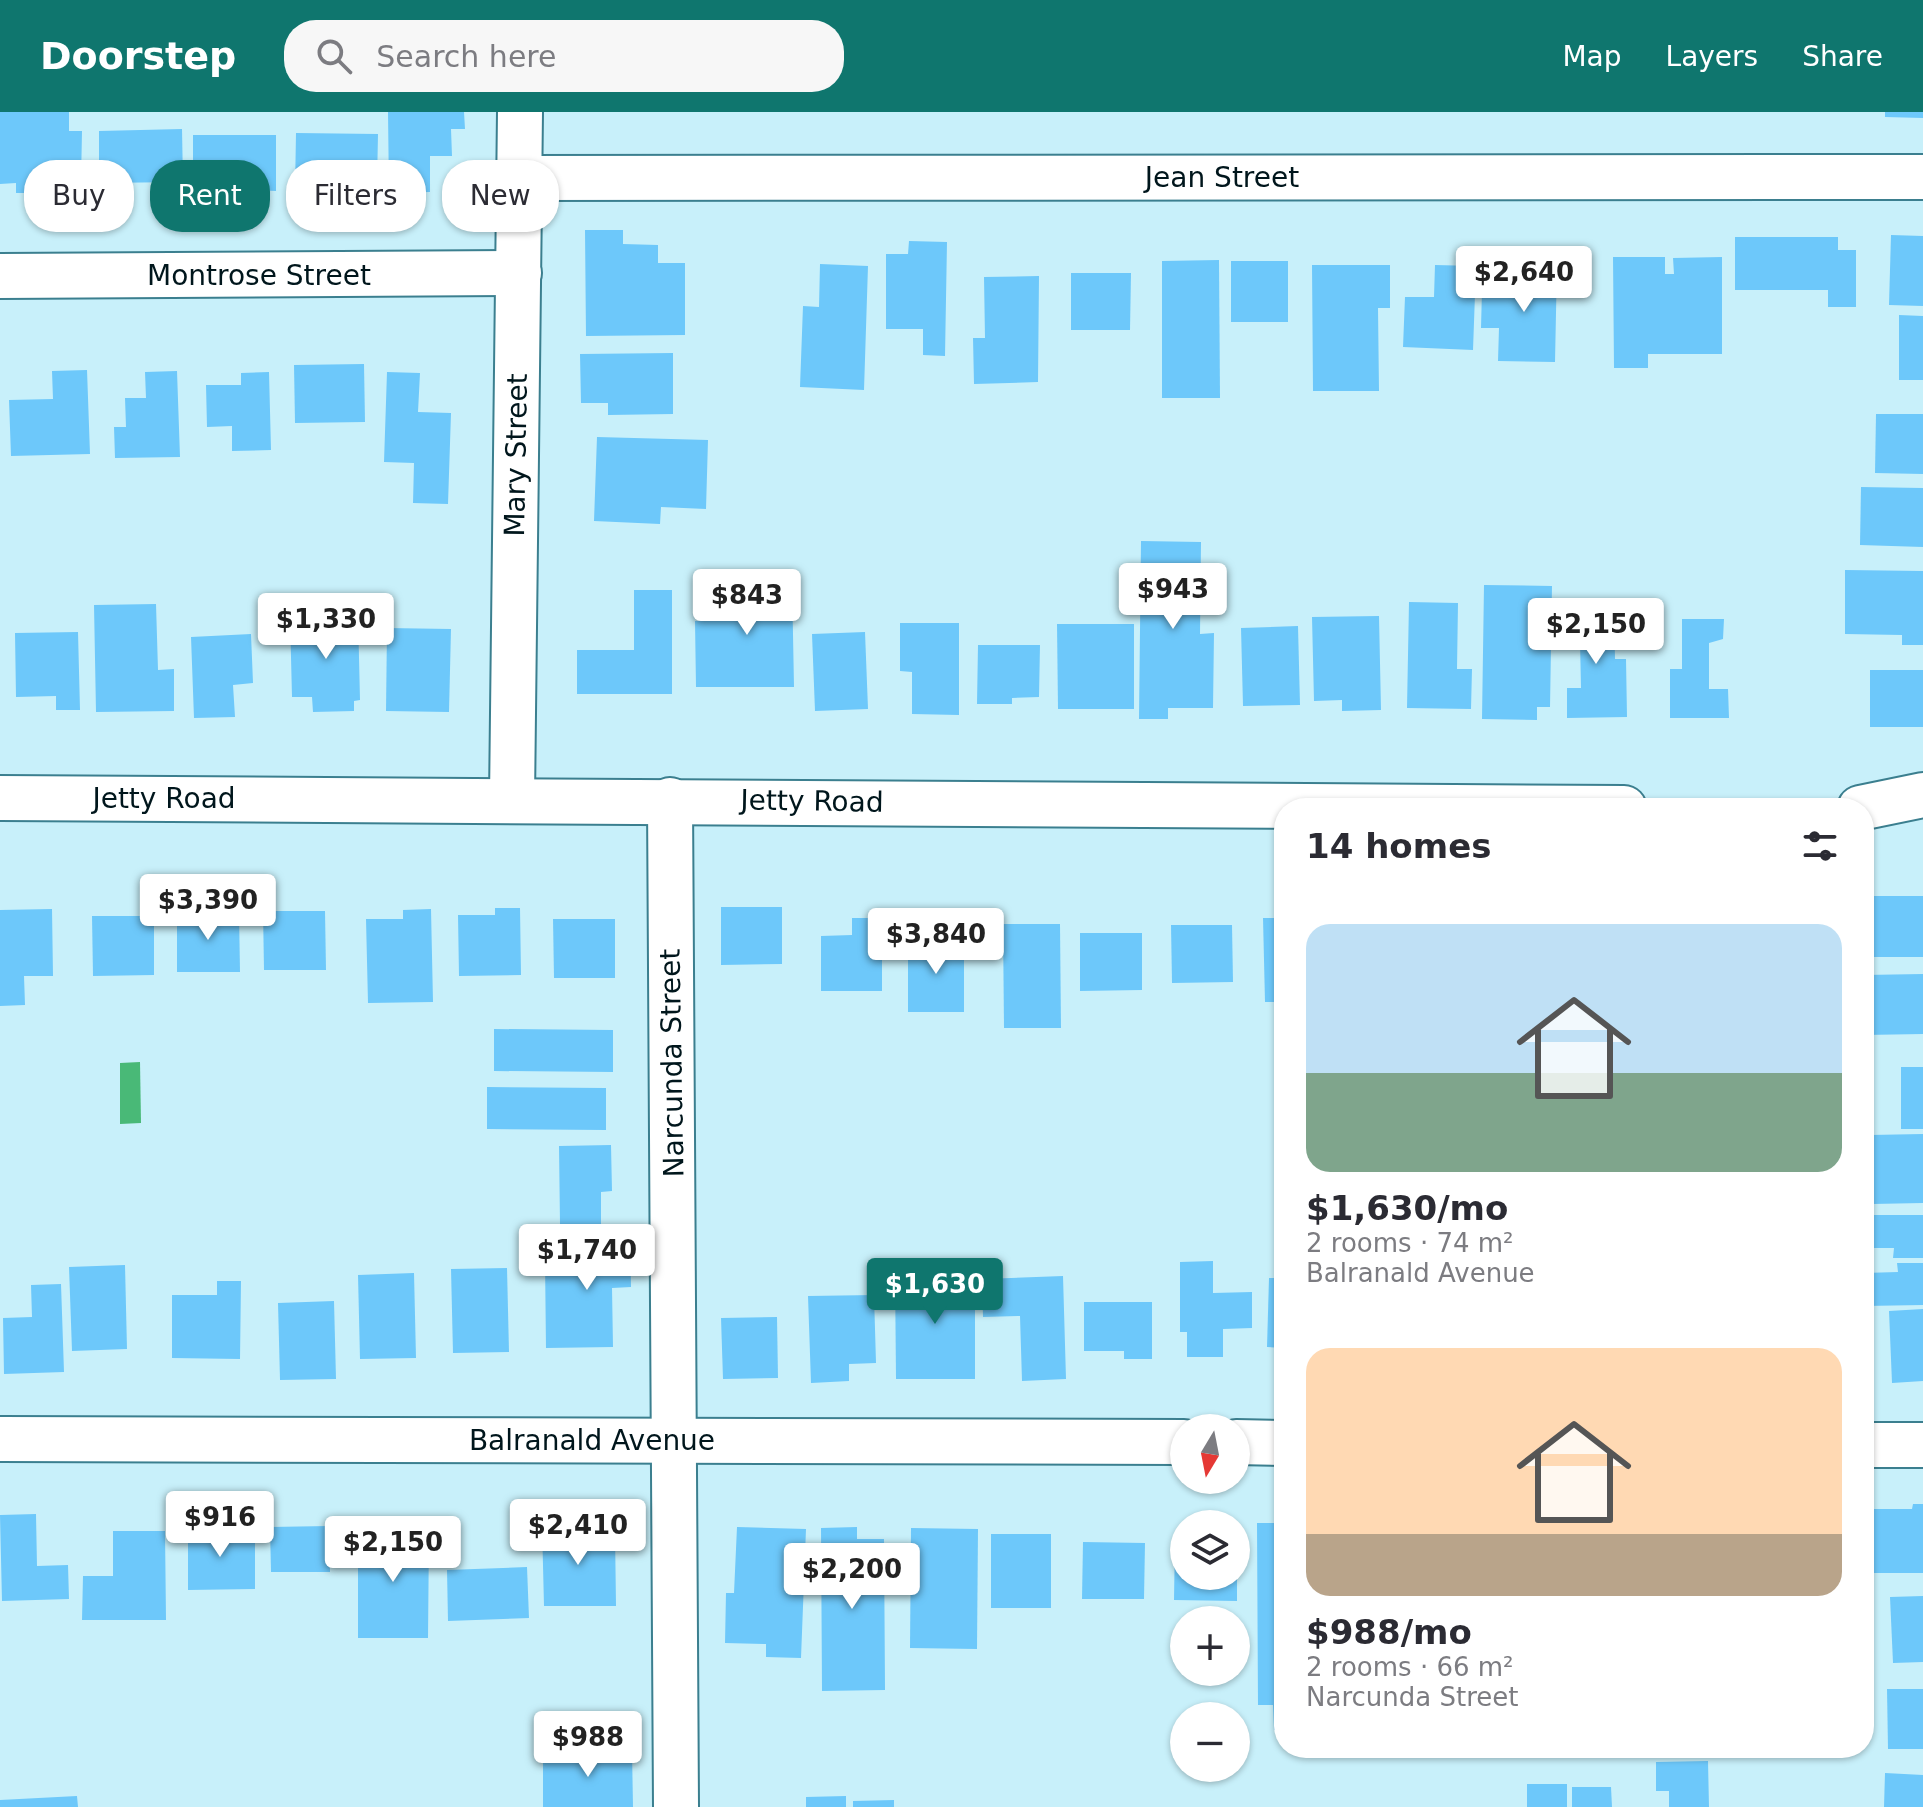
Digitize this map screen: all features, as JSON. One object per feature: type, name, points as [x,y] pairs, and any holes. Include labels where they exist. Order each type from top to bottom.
[{"type":"street","name":"Mary Street","points":[[520,112],[521,160]]},
{"type":"street","name":"Jean Street","points":[[559,178],[1923,177]]},
{"type":"street","name":"Mary Street","points":[[512,799],[520,232]]},
{"type":"street","name":"Montrose Street","points":[[0,276],[519,273]]},
{"type":"street","points":[[1874,806],[1923,795]]},
{"type":"street","name":"Jetty Road","points":[[0,798],[1274,805]]},
{"type":"street","name":"Narcunda Street","points":[[670,800],[676,1807]]},
{"type":"street","points":[[1874,810],[1923,813]]},
{"type":"street","name":"Balranald Avenue","points":[[0,1439],[1170,1442]]},
{"type":"street","points":[[1250,1442],[1274,1443]]},
{"type":"street","points":[[1874,1445],[1923,1445]]},
{"type":"shaded area","points":[[140,1062],[141,1123],[120,1124],[120,1063]]},
{"type":"building","points":[[0,112],[69,112],[69,131],[82,131],[81,160],[24,160],[24,193],[16,193],[16,183],[0,184]]},
{"type":"building","points":[[388,112],[464,112],[465,129],[451,129],[452,156],[430,156],[430,192],[426,192],[426,160],[389,160]]},
{"type":"building","points":[[1885,112],[1923,112],[1923,118],[1885,117]]},
{"type":"building","points":[[182,129],[183,160],[150,160],[150,182],[134,183],[134,160],[99,160],[99,131]]},
{"type":"building","points":[[296,133],[378,134],[377,160],[296,160]]},
{"type":"building","points":[[193,135],[276,135],[276,191],[270,191],[270,160],[193,160]]},
{"type":"building","points":[[585,230],[623,230],[623,244],[658,245],[658,263],[685,263],[685,335],[586,336]]},
{"type":"building","points":[[1891,235],[1923,236],[1923,306],[1889,305]]},
{"type":"building","points":[[1735,237],[1838,237],[1838,250],[1856,250],[1856,307],[1828,307],[1828,290],[1735,290]]},
{"type":"building","points":[[909,241],[947,242],[945,356],[923,355],[923,329],[886,329],[886,254],[908,254]]},
{"type":"building","points":[[1613,257],[1665,257],[1665,274],[1674,274],[1673,258],[1722,257],[1722,354],[1648,354],[1648,368],[1614,368]]},
{"type":"building","points":[[1219,260],[1220,398],[1162,398],[1162,261]]},
{"type":"building","points":[[1231,261],[1288,261],[1288,322],[1231,322]]},
{"type":"building","points":[[1510,263],[1557,264],[1555,362],[1498,361],[1499,328],[1481,328],[1482,290],[1509,291]]},
{"type":"building","points":[[820,264],[868,266],[864,390],[800,387],[803,306],[819,307]]},
{"type":"building","points":[[1312,265],[1390,265],[1390,308],[1378,308],[1379,391],[1313,391]]},
{"type":"building","points":[[1435,265],[1476,266],[1473,350],[1403,347],[1405,297],[1434,297]]},
{"type":"building","points":[[1071,273],[1131,273],[1130,330],[1071,330]]},
{"type":"building","points":[[1039,276],[1038,382],[974,384],[973,338],[985,338],[984,277]]},
{"type":"building","points":[[1899,315],[1923,316],[1923,380],[1899,380]]},
{"type":"building","points":[[673,353],[673,414],[608,415],[608,403],[581,403],[580,354]]},
{"type":"building","points":[[364,364],[365,422],[295,423],[294,365]]},
{"type":"building","points":[[87,370],[90,454],[11,456],[9,400],[53,399],[52,371]]},
{"type":"building","points":[[177,371],[180,457],[115,458],[114,427],[126,427],[125,398],[146,398],[145,372]]},
{"type":"building","points":[[269,372],[271,450],[232,451],[232,426],[207,427],[206,385],[241,385],[241,373]]},
{"type":"building","points":[[387,372],[420,373],[418,412],[451,413],[448,504],[413,503],[414,463],[384,462]]},
{"type":"building","points":[[1876,414],[1923,414],[1923,474],[1875,473]]},
{"type":"building","points":[[597,437],[708,440],[706,509],[661,507],[660,524],[594,521]]},
{"type":"building","points":[[1861,487],[1923,488],[1923,547],[1860,545]]},
{"type":"building","points":[[1141,541],[1201,542],[1200,634],[1214,633],[1213,708],[1168,708],[1168,719],[1139,719]]},
{"type":"building","points":[[1845,570],[1923,571],[1923,645],[1902,645],[1902,635],[1845,634]]},
{"type":"building","points":[[792,582],[794,687],[696,687],[695,621],[713,621],[712,584]]},
{"type":"building","points":[[1484,585],[1552,586],[1550,707],[1537,707],[1537,720],[1482,719]]},
{"type":"building","points":[[634,590],[672,590],[672,694],[577,694],[577,650],[634,650]]},
{"type":"building","points":[[1409,602],[1458,603],[1457,669],[1472,669],[1471,709],[1407,708]]},
{"type":"building","points":[[156,604],[158,670],[174,669],[174,711],[96,712],[94,605]]},
{"type":"building","points":[[1614,608],[1615,659],[1626,659],[1627,717],[1567,718],[1567,688],[1581,688],[1580,641],[1566,641],[1565,609]]},
{"type":"building","points":[[358,615],[360,700],[354,701],[354,711],[313,712],[312,697],[292,697],[290,617]]},
{"type":"building","points":[[1379,616],[1381,710],[1342,711],[1342,700],[1314,701],[1312,617]]},
{"type":"building","points":[[1682,619],[1724,619],[1723,639],[1709,643],[1709,689],[1728,689],[1729,718],[1670,718],[1670,669],[1682,669]]},
{"type":"building","points":[[900,623],[959,623],[959,715],[912,714],[912,672],[900,671]]},
{"type":"building","points":[[1057,624],[1134,624],[1134,709],[1058,709]]},
{"type":"building","points":[[1298,626],[1300,705],[1243,706],[1241,628]]},
{"type":"building","points":[[387,628],[451,629],[449,712],[386,711]]},
{"type":"building","points":[[78,632],[80,710],[56,710],[56,696],[16,697],[15,633]]},
{"type":"building","points":[[865,632],[868,709],[815,711],[812,634]]},
{"type":"building","points":[[251,634],[253,683],[233,685],[235,717],[194,718],[191,637]]},
{"type":"building","points":[[978,645],[1040,645],[1039,697],[1012,698],[1012,704],[977,704]]},
{"type":"building","points":[[1870,670],[1923,670],[1923,727],[1870,727]]},
{"type":"building","points":[[1874,896],[1923,896],[1923,957],[1874,957]]},
{"type":"building","points":[[721,907],[782,907],[782,964],[721,965]]},
{"type":"building","points":[[495,908],[520,908],[521,975],[459,976],[458,915],[495,915]]},
{"type":"building","points":[[52,909],[53,976],[24,976],[25,1005],[0,1006],[0,910]]},
{"type":"building","points":[[431,909],[433,1002],[368,1003],[366,919],[403,919],[403,910]]},
{"type":"building","points":[[263,911],[325,911],[326,970],[264,970]]},
{"type":"building","points":[[239,912],[240,972],[177,972],[177,913]]},
{"type":"building","points":[[92,916],[154,916],[154,975],[93,976]]},
{"type":"building","points":[[852,918],[882,918],[882,991],[821,991],[821,936],[852,935]]},
{"type":"building","points":[[1263,918],[1274,918],[1274,1002],[1265,1002]]},
{"type":"building","points":[[553,919],[615,919],[615,978],[554,978]]},
{"type":"building","points":[[1003,924],[1060,924],[1061,1028],[1004,1028]]},
{"type":"building","points":[[1171,925],[1232,925],[1233,982],[1172,983]]},
{"type":"building","points":[[1080,933],[1142,933],[1142,990],[1080,991]]},
{"type":"building","points":[[908,939],[964,939],[964,1012],[908,1012]]},
{"type":"building","points":[[1923,974],[1923,1034],[1874,1035],[1874,975]]},
{"type":"building","points":[[494,1029],[613,1030],[613,1072],[494,1071]]},
{"type":"building","points":[[1901,1067],[1923,1067],[1923,1129],[1901,1129]]},
{"type":"building","points":[[487,1087],[606,1088],[606,1130],[487,1129]]},
{"type":"building","points":[[1923,1134],[1923,1203],[1874,1204],[1874,1135]]},
{"type":"building","points":[[611,1145],[612,1191],[601,1192],[601,1224],[560,1224],[559,1146]]},
{"type":"building","points":[[1874,1215],[1923,1215],[1923,1258],[1893,1258],[1894,1248],[1874,1248]]},
{"type":"building","points":[[594,1228],[630,1228],[631,1287],[612,1288],[613,1347],[546,1348],[545,1260],[595,1259]]},
{"type":"building","points":[[1213,1261],[1213,1293],[1252,1292],[1252,1328],[1223,1329],[1223,1357],[1187,1357],[1187,1332],[1180,1332],[1180,1262]]},
{"type":"building","points":[[1897,1263],[1923,1263],[1923,1305],[1874,1306],[1874,1273],[1898,1272]]},
{"type":"building","points":[[125,1265],[127,1349],[72,1351],[69,1267]]},
{"type":"building","points":[[507,1268],[509,1352],[453,1353],[451,1269]]},
{"type":"building","points":[[414,1273],[416,1358],[360,1359],[358,1275]]},
{"type":"building","points":[[895,1273],[975,1273],[975,1379],[896,1379]]},
{"type":"building","points":[[1063,1276],[1066,1379],[1022,1381],[1020,1316],[983,1317],[982,1279]]},
{"type":"building","points":[[1269,1278],[1274,1278],[1274,1347],[1267,1347]]},
{"type":"building","points":[[217,1281],[241,1281],[240,1359],[172,1358],[172,1295],[217,1295]]},
{"type":"building","points":[[61,1284],[64,1372],[4,1374],[3,1318],[32,1317],[31,1285]]},
{"type":"building","points":[[874,1295],[876,1363],[849,1364],[849,1381],[811,1383],[808,1296]]},
{"type":"building","points":[[334,1301],[336,1379],[280,1380],[278,1303]]},
{"type":"building","points":[[1084,1302],[1152,1302],[1152,1359],[1124,1359],[1124,1351],[1084,1351]]},
{"type":"building","points":[[1923,1309],[1923,1381],[1892,1383],[1889,1311]]},
{"type":"building","points":[[777,1317],[778,1378],[723,1379],[721,1318]]},
{"type":"building","points":[[1913,1504],[1923,1504],[1923,1573],[1874,1573],[1874,1509],[1912,1509]]},
{"type":"building","points":[[36,1514],[37,1566],[68,1565],[69,1599],[2,1601],[0,1515]]},
{"type":"building","points":[[188,1523],[221,1523],[221,1534],[255,1534],[255,1589],[188,1590]]},
{"type":"building","points":[[1257,1523],[1274,1523],[1274,1730],[1273,1705],[1258,1705]]},
{"type":"building","points":[[376,1525],[404,1525],[404,1534],[429,1533],[428,1638],[358,1638],[358,1533],[377,1533]]},
{"type":"building","points":[[542,1525],[580,1525],[581,1533],[615,1532],[616,1606],[544,1606]]},
{"type":"building","points":[[329,1526],[330,1572],[271,1572],[270,1527]]},
{"type":"building","points":[[737,1527],[806,1529],[801,1658],[766,1657],[766,1644],[725,1643],[726,1593],[734,1593]]},
{"type":"building","points":[[857,1527],[857,1539],[884,1539],[885,1690],[822,1691],[821,1528]]},
{"type":"building","points":[[911,1528],[978,1529],[977,1649],[910,1648]]},
{"type":"building","points":[[113,1531],[165,1531],[166,1620],[82,1620],[83,1576],[113,1576]]},
{"type":"building","points":[[991,1534],[1051,1534],[1051,1608],[991,1608]]},
{"type":"building","points":[[1083,1542],[1145,1543],[1144,1599],[1082,1599]]},
{"type":"building","points":[[527,1567],[529,1618],[448,1621],[447,1570]]},
{"type":"building","points":[[1174,1590],[1237,1590],[1237,1601],[1174,1600]]},
{"type":"building","points":[[1923,1596],[1923,1662],[1893,1663],[1890,1597]]},
{"type":"building","points":[[1887,1689],[1923,1689],[1923,1749],[1888,1749]]},
{"type":"building","points":[[543,1751],[632,1751],[633,1807],[543,1807]]},
{"type":"building","points":[[1708,1761],[1709,1807],[1669,1807],[1669,1791],[1656,1791],[1656,1762]]},
{"type":"building","points":[[1885,1773],[1923,1775],[1923,1807],[1884,1807]]},
{"type":"building","points":[[1527,1784],[1567,1784],[1567,1807],[1527,1807]]},
{"type":"building","points":[[1572,1787],[1611,1787],[1612,1807],[1572,1807]]},
{"type":"building","points":[[77,1796],[78,1807],[0,1807],[0,1800]]},
{"type":"building","points":[[846,1796],[846,1807],[806,1807],[806,1797]]},
{"type":"building","points":[[894,1800],[894,1807],[853,1807],[853,1801]]}]
